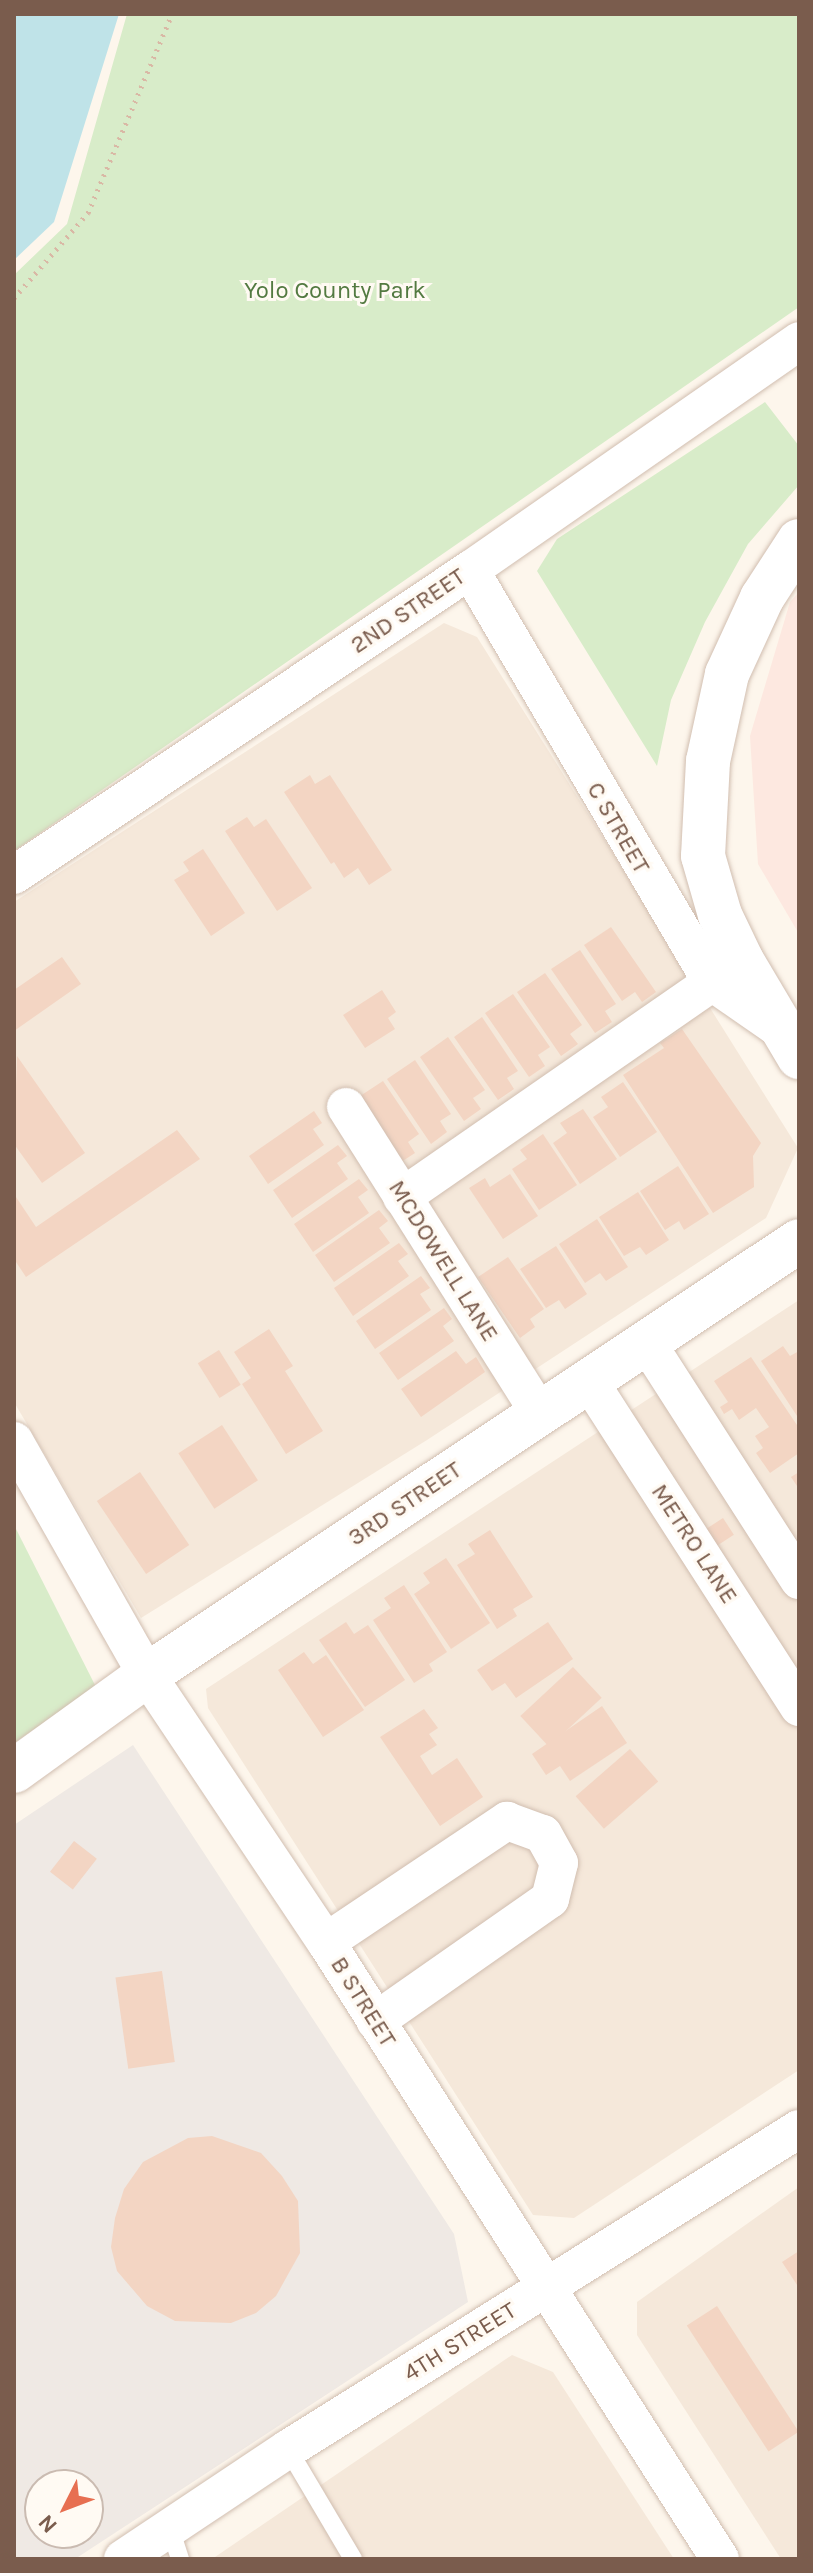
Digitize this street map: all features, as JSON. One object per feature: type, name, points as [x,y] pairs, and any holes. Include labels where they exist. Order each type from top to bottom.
[{"type":"street","name":"2ND STREET","points":[[14,875],[470,570],[799,341]]},
{"type":"street","points":[[790,1043],[720,915],[703,856],[711,748],[727,674],[762,598],[799,541]]},
{"type":"street","name":"C STREET","points":[[470,570],[624,838],[712,982],[790,1043]]},
{"type":"street","points":[[402,1197],[712,982]]},
{"type":"street","name":"MCDOWELL LANE","points":[[346,1107],[540,1414]]},
{"type":"street","name":"3RD STREET","points":[[14,1771],[147,1675],[799,1241]]},
{"type":"street","points":[[647,1343],[799,1580]]},
{"type":"street","name":"METRO LANE","points":[[589,1381],[799,1707]]},
{"type":"street","name":"B STREET","points":[[14,1441],[147,1675],[326,1942],[544,2290],[720,2559]]},
{"type":"street","points":[[326,1942],[507,1821],[543,1834],[559,1863],[550,1899],[376,2021]]},
{"type":"street","name":"4TH STREET","points":[[123,2559],[175,2543],[288,2449],[799,2129]]},
{"type":"lane","points":[[288,2449],[353,2559]]},
{"type":"path","points":[[14,298],[88,213],[172,14]]},
{"type":"shaded area","points":[[799,592],[799,934],[758,864],[750,736],[790,602]]},
{"type":"shaded area","points":[[444,623],[477,637],[798,1148],[766,1218],[427,1440],[141,1618],[14,1402],[14,902]]},
{"type":"shaded area","points":[[799,1300],[799,2070],[574,2218],[533,2215],[208,1708],[206,1689]]},
{"type":"shaded area","points":[[133,1745],[454,2234],[468,2302],[104,2540],[104,2469],[24,2469],[24,2549],[90,2549],[75,2559],[14,2559],[14,1825]]},
{"type":"shaded area","points":[[799,2187],[799,2559],[781,2559],[637,2335],[637,2302]]},
{"type":"shaded area","points":[[512,2355],[553,2372],[674,2559],[212,2559]]},
{"type":"green space","name":"Yolo County Park","points":[[127,14],[799,14],[799,307],[14,851],[14,275],[67,224]]},
{"type":"green space","points":[[765,402],[799,446],[799,485],[748,544],[705,622],[671,700],[657,766],[537,571],[557,539]]},
{"type":"green space","points":[[14,1525],[96,1687],[14,1743]]},
{"type":"water","points":[[14,14],[119,14],[54,222],[14,260]]},
{"type":"building","points":[[310,775],[315,784],[330,775],[392,870],[369,885],[358,868],[344,878],[334,862],[331,864],[284,792]]},
{"type":"building","points":[[247,817],[254,827],[266,819],[312,888],[277,911],[225,831]]},
{"type":"building","points":[[203,849],[245,913],[211,936],[174,880],[189,871],[183,862]]},
{"type":"building","points":[[611,927],[656,992],[642,1002],[635,992],[622,1001],[584,945]]},
{"type":"building","points":[[580,950],[616,1004],[605,1011],[612,1022],[595,1033],[551,969]]},
{"type":"building","points":[[62,957],[81,984],[14,1031],[14,990]]},
{"type":"building","points":[[545,973],[582,1025],[570,1034],[578,1044],[561,1056],[517,992]]},
{"type":"building","points":[[382,990],[396,1012],[388,1018],[395,1029],[365,1048],[343,1015]]},
{"type":"building","points":[[513,994],[550,1047],[538,1055],[545,1066],[529,1077],[485,1013]]},
{"type":"building","points":[[482,1017],[518,1071],[507,1078],[514,1089],[498,1100],[454,1037]]},
{"type":"building","points":[[682,1029],[761,1143],[753,1156],[754,1187],[713,1213],[623,1075],[664,1048],[660,1043]]},
{"type":"building","points":[[448,1037],[485,1090],[473,1098],[481,1109],[464,1121],[420,1057]]},
{"type":"building","points":[[17,1056],[85,1153],[42,1183],[14,1144]]},
{"type":"building","points":[[415,1060],[451,1114],[440,1121],[447,1132],[431,1144],[387,1079]]},
{"type":"building","points":[[383,1081],[419,1134],[408,1142],[415,1153],[398,1164],[354,1100]]},
{"type":"building","points":[[623,1082],[657,1132],[620,1157],[593,1117],[608,1107],[601,1097]]},
{"type":"building","points":[[583,1109],[617,1159],[580,1184],[553,1143],[567,1133],[560,1123]]},
{"type":"building","points":[[314,1111],[322,1123],[313,1129],[324,1145],[268,1184],[249,1156]]},
{"type":"building","points":[[177,1130],[200,1159],[26,1277],[14,1259],[14,1194],[36,1227]]},
{"type":"building","points":[[543,1134],[577,1185],[539,1210],[512,1169],[527,1159],[520,1150]]},
{"type":"building","points":[[338,1145],[347,1156],[337,1163],[348,1179],[292,1218],[273,1190]]},
{"type":"building","points":[[678,1166],[709,1214],[684,1230],[679,1221],[665,1230],[640,1191]]},
{"type":"building","points":[[510,1174],[538,1216],[503,1239],[469,1188],[485,1178],[490,1187]]},
{"type":"building","points":[[359,1179],[368,1190],[358,1197],[369,1213],[313,1252],[294,1224]]},
{"type":"building","points":[[638,1192],[669,1240],[646,1255],[640,1247],[624,1256],[599,1217]]},
{"type":"building","points":[[379,1210],[388,1221],[379,1228],[390,1243],[334,1282],[315,1255]]},
{"type":"building","points":[[597,1219],[628,1267],[606,1281],[600,1273],[585,1283],[559,1244]]},
{"type":"building","points":[[399,1243],[408,1254],[398,1261],[409,1276],[353,1316],[334,1288]]},
{"type":"building","points":[[556,1246],[587,1294],[565,1309],[559,1300],[546,1308],[520,1269]]},
{"type":"building","points":[[508,1257],[544,1309],[530,1319],[535,1327],[520,1338],[478,1277]]},
{"type":"building","points":[[421,1276],[430,1288],[420,1294],[431,1310],[375,1349],[356,1321]]},
{"type":"building","points":[[444,1308],[452,1319],[443,1326],[454,1341],[398,1380],[379,1353]]},
{"type":"building","points":[[269,1329],[293,1366],[285,1371],[323,1431],[286,1454],[242,1384],[251,1378],[234,1352]]},
{"type":"building","points":[[783,1346],[790,1356],[799,1351],[799,1419],[761,1361]]},
{"type":"building","points":[[219,1350],[241,1385],[220,1398],[198,1363]]},
{"type":"building","points":[[456,1351],[466,1364],[476,1357],[485,1372],[421,1417],[401,1389]]},
{"type":"building","points":[[751,1357],[799,1428],[799,1453],[770,1473],[756,1453],[763,1448],[755,1436],[769,1427],[756,1408],[739,1420],[732,1409],[724,1414],[720,1407],[728,1402],[714,1381]]},
{"type":"building","points":[[222,1425],[258,1480],[214,1509],[178,1453]]},
{"type":"building","points":[[140,1472],[189,1545],[146,1574],[97,1501]]},
{"type":"building","points":[[799,1472],[799,1489],[791,1477]]},
{"type":"building","points":[[723,1518],[734,1535],[715,1547],[705,1530]]},
{"type":"building","points":[[490,1530],[533,1597],[513,1609],[517,1616],[497,1629],[457,1565],[475,1554],[468,1544]]},
{"type":"building","points":[[446,1558],[490,1623],[451,1649],[414,1594],[430,1583],[423,1573]]},
{"type":"building","points":[[404,1585],[447,1652],[429,1664],[433,1671],[414,1683],[373,1620],[391,1608],[384,1598]]},
{"type":"building","points":[[346,1622],[354,1634],[368,1625],[405,1680],[365,1707],[319,1640]]},
{"type":"building","points":[[548,1622],[573,1659],[516,1698],[505,1683],[492,1691],[477,1670]]},
{"type":"building","points":[[304,1652],[313,1664],[326,1655],[364,1710],[323,1737],[278,1670]]},
{"type":"building","points":[[573,1667],[602,1698],[549,1747],[520,1716]]},
{"type":"building","points":[[602,1706],[627,1743],[570,1781],[560,1766],[546,1775],[532,1754]]},
{"type":"building","points":[[424,1709],[438,1728],[429,1734],[437,1745],[420,1756],[432,1775],[457,1758],[483,1797],[440,1826],[380,1737]]},
{"type":"building","points":[[630,1749],[658,1781],[604,1829],[576,1796]]},
{"type":"building","points":[[74,1841],[97,1859],[73,1890],[50,1872]]},
{"type":"building","points":[[162,1971],[175,2062],[128,2069],[115,1978]]},
{"type":"building","points":[[212,2136],[261,2153],[282,2176],[298,2201],[300,2253],[276,2296],[256,2313],[231,2323],[175,2321],[147,2306],[117,2271],[111,2247],[115,2218],[124,2189],[143,2162],[188,2138]]},
{"type":"building","points":[[799,2251],[799,2288],[782,2262]]},
{"type":"building","points":[[717,2306],[799,2432],[769,2451],[687,2326]]}]
